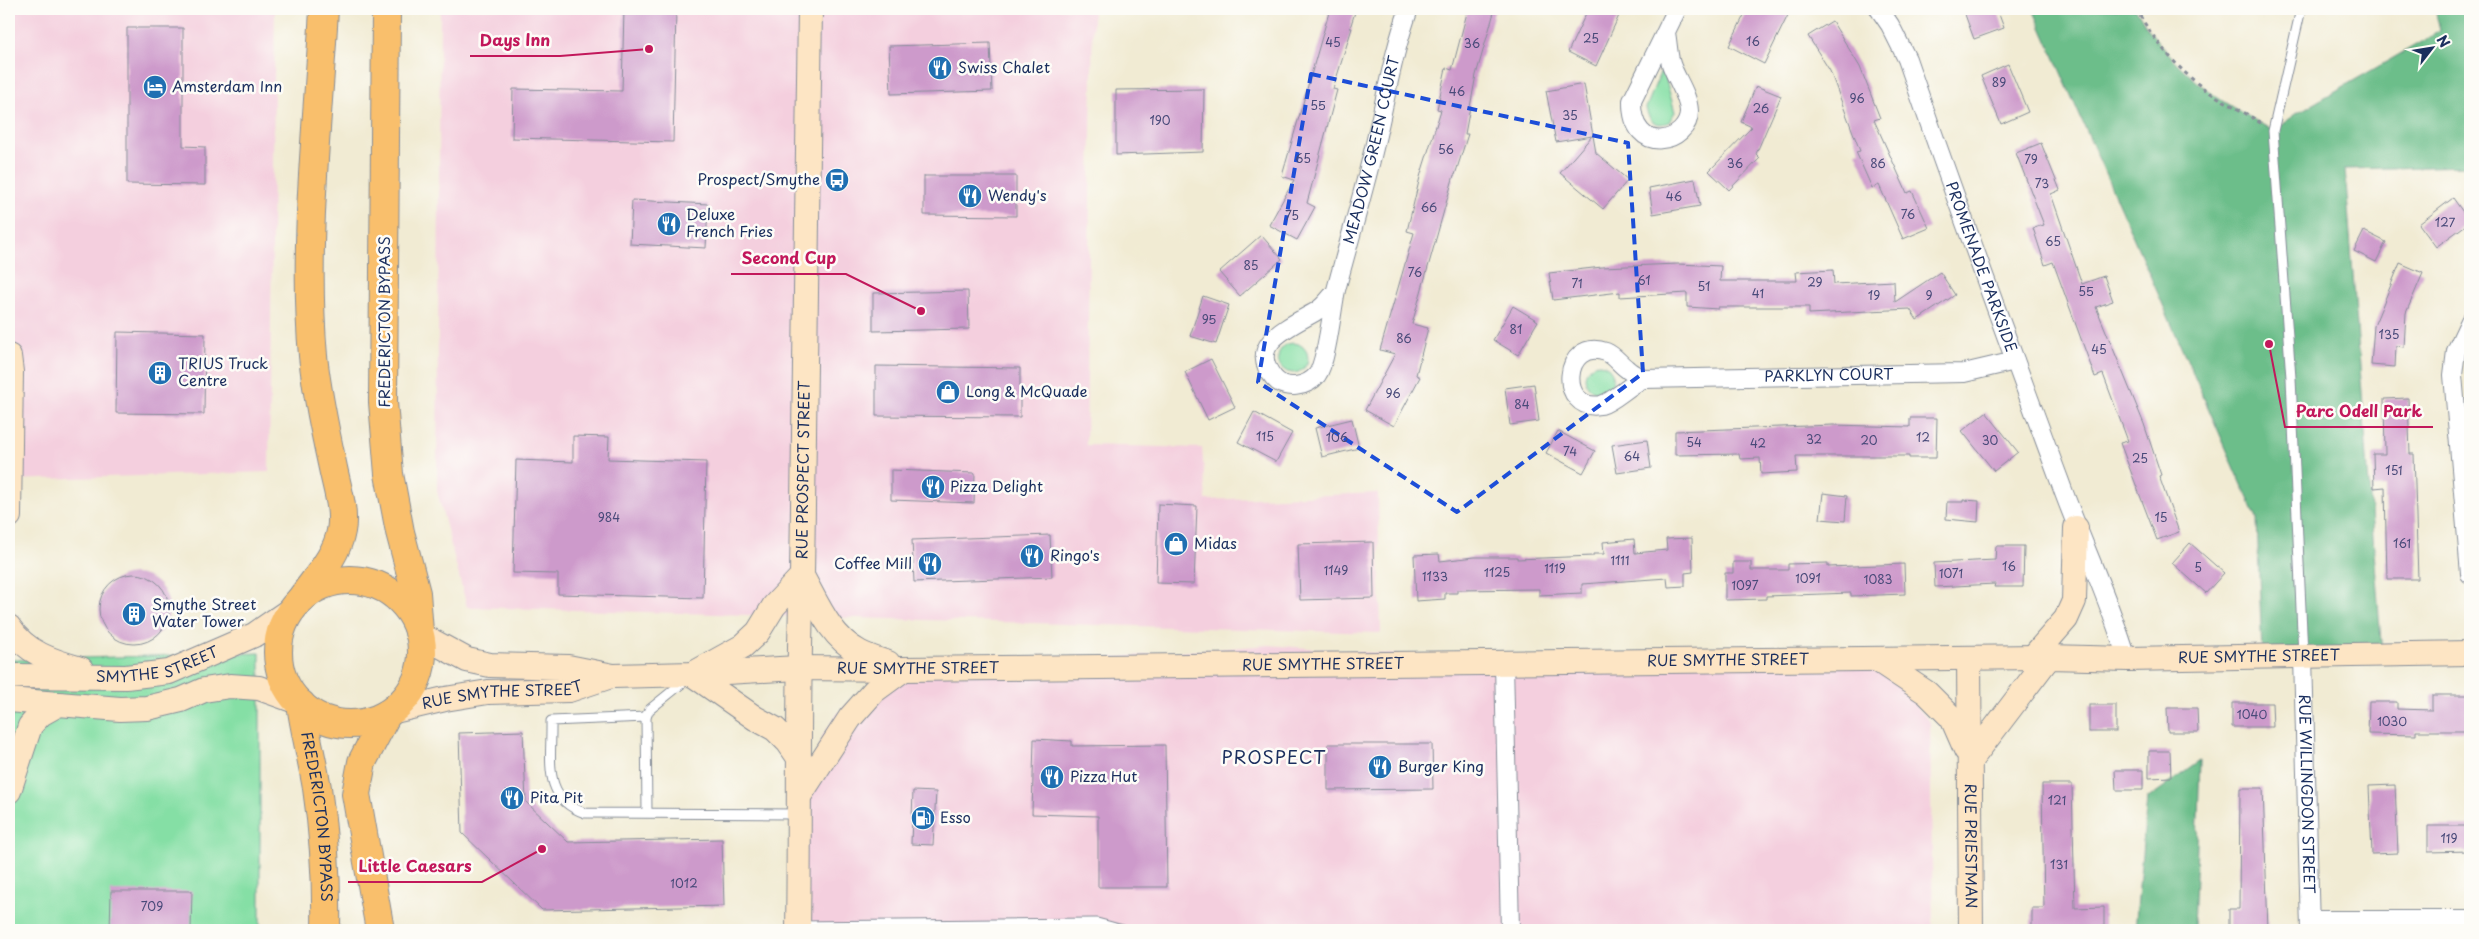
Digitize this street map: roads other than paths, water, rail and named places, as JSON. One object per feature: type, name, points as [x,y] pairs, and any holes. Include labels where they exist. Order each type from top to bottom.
[{"type":"highway","points":[[297,603],[310,592],[331,582],[354,580],[377,584],[396,596],[412,614],[420,634],[422,658],[417,680],[405,700],[388,713],[365,723],[342,724],[320,717],[299,703],[288,687],[280,668],[278,647],[283,626],[297,603],[335,549],[341,531],[340,504],[321,414],[315,367],[310,293],[324,9]]},
{"type":"highway","name":"FREDERICTON BYPASS","points":[[386,9],[383,402],[389,474],[400,532],[416,593],[420,634]]},
{"type":"highway","name":"FREDERICTON BYPASS","points":[[299,703],[317,789],[327,876],[326,930]]},
{"type":"highway","points":[[380,930],[356,794],[362,762],[388,713]]},
{"type":"main road","name":"RUE PROSPECT STREET","points":[[798,928],[800,804],[798,668],[802,576],[810,9]]},
{"type":"main road","points":[[9,356],[11,372],[9,516]]},
{"type":"main road","points":[[1970,761],[2066,619],[2074,601],[2076,528]]},
{"type":"main road","points":[[799,758],[775,729],[755,718],[692,674],[743,646],[758,632],[774,606],[802,576],[833,632],[859,653],[904,669]]},
{"type":"main road","name":"SMYTHE STREET","points":[[9,676],[126,677],[169,672],[254,635],[297,603]]},
{"type":"main road","points":[[9,627],[18,641],[32,652],[56,662],[107,677]]},
{"type":"main road","name":"RUE SMYTHE STREET","points":[[420,634],[459,656],[475,662],[568,667],[613,676],[798,668],[904,669],[2041,657],[2127,659],[2470,653]]},
{"type":"main road","name":"RUE PRIESTMAN","points":[[1969,658],[1971,930]]},
{"type":"main road","points":[[1876,659],[1927,693],[1952,718],[1970,761]]},
{"type":"main road","points":[[800,804],[850,718],[874,690],[904,669]]},
{"type":"main road","name":"RUE SMYTHE STREET","points":[[388,713],[445,699],[488,692],[569,690],[613,676]]},
{"type":"main road","points":[[9,700],[120,709],[147,708],[181,700],[204,690],[230,686],[259,688],[299,703]]},
{"type":"main road","points":[[9,791],[30,726],[42,714],[59,704]]},
{"type":"street","name":"MEADOW GREEN COURT","points":[[1336,291],[1316,311],[1292,322],[1274,336],[1266,349],[1265,365],[1275,380],[1290,386],[1306,384],[1318,374],[1336,291],[1373,152],[1400,34],[1409,9]]},
{"type":"street","points":[[1666,33],[1671,63],[1684,92],[1689,111],[1686,125],[1676,135],[1663,140],[1650,139],[1638,130],[1631,116],[1632,101],[1677,9]]},
{"type":"street","name":"PROMENADE PARKSIDE","points":[[1879,9],[1890,25],[1907,60],[2076,528],[2118,630],[2127,659]]},
{"type":"street","points":[[2470,320],[2456,352],[2453,374],[2470,574]]},
{"type":"street","name":"PARKLYN COURT","points":[[1643,379],[1964,373],[2015,360]]},
{"type":"street","name":"RUE WILLINGDON STREET","points":[[2303,656],[2310,925]]},
{"type":"street","points":[[1504,663],[1510,930]]},
{"type":"street","points":[[2310,925],[2470,920]]},
{"type":"lane","points":[[2301,9],[2273,131],[2291,378],[2303,656]]},
{"type":"lane","points":[[647,812],[646,717],[649,710],[692,674]]},
{"type":"lane","points":[[646,717],[551,721],[552,781],[556,794],[565,804],[585,813],[647,812],[800,804]]},
{"type":"lane","points":[[798,928],[1097,923],[1123,930]]},
{"type":"place","name":"Days Inn","points":[[649,49]]},
{"type":"place","name":"Swiss Chalet","points":[[940,68]]},
{"type":"place","name":"Amsterdam Inn","points":[[155,87]]},
{"type":"place","name":"Prospect/Smythe","points":[[837,180]]},
{"type":"place","name":"Wendy's","points":[[970,196]]},
{"type":"place","name":"Deluxe French Fries","points":[[669,224]]},
{"type":"place","name":"Second Cup","points":[[921,311]]},
{"type":"place","name":"Parc Odell Park","points":[[2269,344]]},
{"type":"place","name":"TRIUS Truck Centre","points":[[160,373]]},
{"type":"place","name":"Long & McQuade","points":[[948,392]]},
{"type":"place","name":"Pizza Delight","points":[[933,487]]},
{"type":"place","name":"Midas","points":[[1176,544]]},
{"type":"place","name":"Ringo's","points":[[1032,556]]},
{"type":"place","name":"Coffee Mill","points":[[930,564]]},
{"type":"place","name":"Smythe Street Water Tower","points":[[134,614]]},
{"type":"place","name":"Burger King","points":[[1380,767]]},
{"type":"place","name":"Pizza Hut","points":[[1052,777]]},
{"type":"place","name":"Pita Pit","points":[[512,798]]},
{"type":"place","name":"Esso","points":[[923,818]]},
{"type":"place","name":"Little Caesars","points":[[542,849]]},
{"type":"district","name":"PROSPECT","points":[[1274,758]]}]
